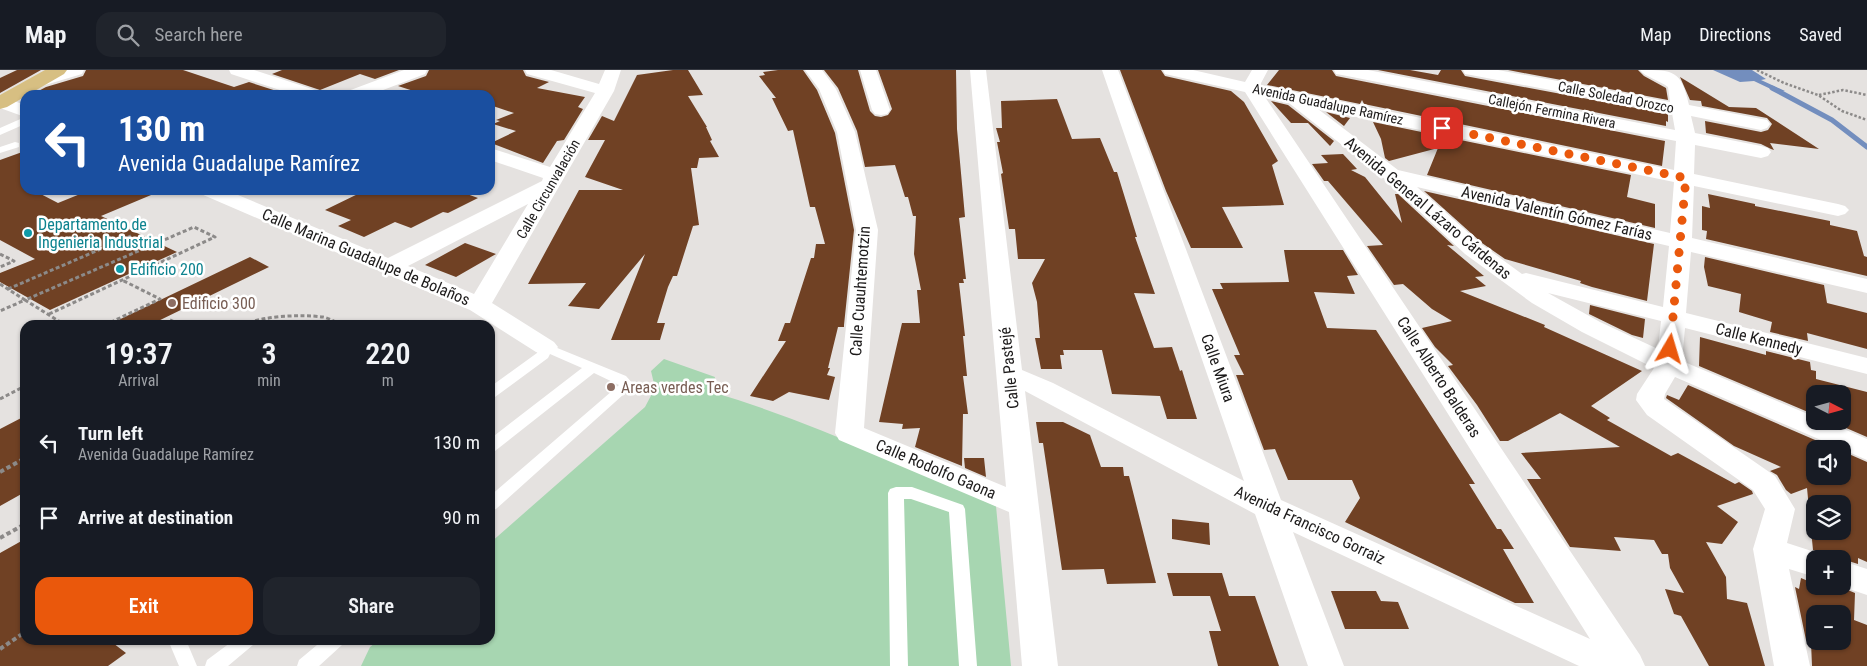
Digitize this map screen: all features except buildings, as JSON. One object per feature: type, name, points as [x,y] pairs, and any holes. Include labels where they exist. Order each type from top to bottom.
[{"type":"main road","points":[[22,90],[58,70]]},
{"type":"main road","points":[[1,102],[20,91]]},
{"type":"street","points":[[35,83],[76,70]]},
{"type":"street","points":[[237,70],[297,90]]},
{"type":"street","points":[[367,90],[419,70]]},
{"type":"street","points":[[532,70],[605,91]]},
{"type":"street","name":"Calle Circunvalación","points":[[479,305],[605,91],[613,70]]},
{"type":"street","name":"Calle Cuauhtemotzin","points":[[813,70],[827,89],[846,132],[867,230],[848,433]]},
{"type":"street","points":[[868,70],[881,110]]},
{"type":"street","name":"Calle Pastejé","points":[[978,70],[1040,666]]},
{"type":"street","name":"Calle Miura","points":[[1110,70],[1326,666]]},
{"type":"street","name":"Avenida Guadalupe Ramírez","points":[[1172,70],[1255,79],[1292,98],[1838,210]]},
{"type":"street","name":"Callejón Fermina Rivera","points":[[1342,70],[1761,152]]},
{"type":"street","name":"Calle Soledad Orozco","points":[[1471,70],[1761,124]]},
{"type":"street","points":[[1656,73],[1676,85],[1686,137],[1686,178],[1669,365],[1651,394],[1650,400],[1657,409],[1764,483],[1780,509],[1769,549],[1792,666]]},
{"type":"street","name":"Calle Alberto Balderas","points":[[1255,79],[1627,666]]},
{"type":"street","name":"Avenida General Lázaro Cárdenas","points":[[1292,98],[1392,175],[1449,229],[1505,274],[1540,298],[1591,327],[1669,365],[1867,450]]},
{"type":"street","points":[[1,102],[20,110]]},
{"type":"street","points":[[495,156],[553,180]]},
{"type":"street","name":"Avenida Valentín Gómez Farías","points":[[1392,175],[1867,286]]},
{"type":"street","points":[[388,267],[553,180]]},
{"type":"street","name":"Calle Marina Guadalupe de Bolaños","points":[[220,195],[479,305],[545,347]]},
{"type":"street","name":"Calle Kennedy","points":[[1505,274],[1867,366]]},
{"type":"street","name":"Avenida Francisco Gorraiz","points":[[1010,374],[1043,389],[1270,508],[1615,666]]},
{"type":"street","name":"Calle Rodolfo Gaona","points":[[848,433],[1023,506]]},
{"type":"street","points":[[1769,549],[1806,562]]},
{"type":"street","points":[[1851,577],[1867,582]]},
{"type":"lane","points":[[0,132],[20,122]]},
{"type":"lane","points":[[0,150],[15,144]]},
{"type":"lane","points":[[495,390],[543,355],[545,347],[621,379],[627,385],[495,501]]},
{"type":"lane","points":[[495,443],[592,367]]},
{"type":"lane","points":[[899,666],[896,493],[912,493],[958,509],[968,666]]},
{"type":"lane","points":[[179,645],[188,666]]},
{"type":"lane","points":[[214,666],[241,645]]},
{"type":"lane","points":[[306,666],[330,645]]},
{"type":"path","points":[[1757,70],[1784,83],[1818,95],[1842,111],[1867,120]]},
{"type":"path","points":[[1818,95],[1841,89],[1867,95]]},
{"type":"path","points":[[0,311],[194,227],[216,237],[49,314]]},
{"type":"path","points":[[8,289],[131,236]]},
{"type":"path","points":[[0,254],[14,261],[0,267]]},
{"type":"path","points":[[116,320],[160,299],[122,280]]},
{"type":"path","points":[[0,284],[58,320]]},
{"type":"path","points":[[254,320],[298,317],[324,317],[330,320]]},
{"type":"path","points":[[0,399],[20,389]]},
{"type":"path","points":[[0,472],[20,461]]},
{"type":"path","points":[[0,538],[20,527]]},
{"type":"path","points":[[0,649],[20,635]]},
{"type":"green space","points":[[664,359],[715,377],[712,392],[785,416],[820,430],[996,506],[1011,666],[361,666],[373,645],[495,645],[495,539],[645,407],[655,388],[651,371]]},
{"type":"water","points":[[1713,70],[1752,70],[1766,79],[1761,80],[1785,91],[1777,92],[1754,81],[1740,82]]},
{"type":"waterway","points":[[1772,88],[1832,120],[1867,147]]},
{"type":"place","name":"Departamento de Ingenieria Industrial","points":[[28,233]]},
{"type":"place","name":"Edificio 200","points":[[120,269]]},
{"type":"place","name":"Edificio 300","points":[[172,303]]},
{"type":"place","name":"Areas verdes Tec","points":[[611,387]]},
{"type":"route","points":[[1442,128],[1686,178],[1670,349]]}]
